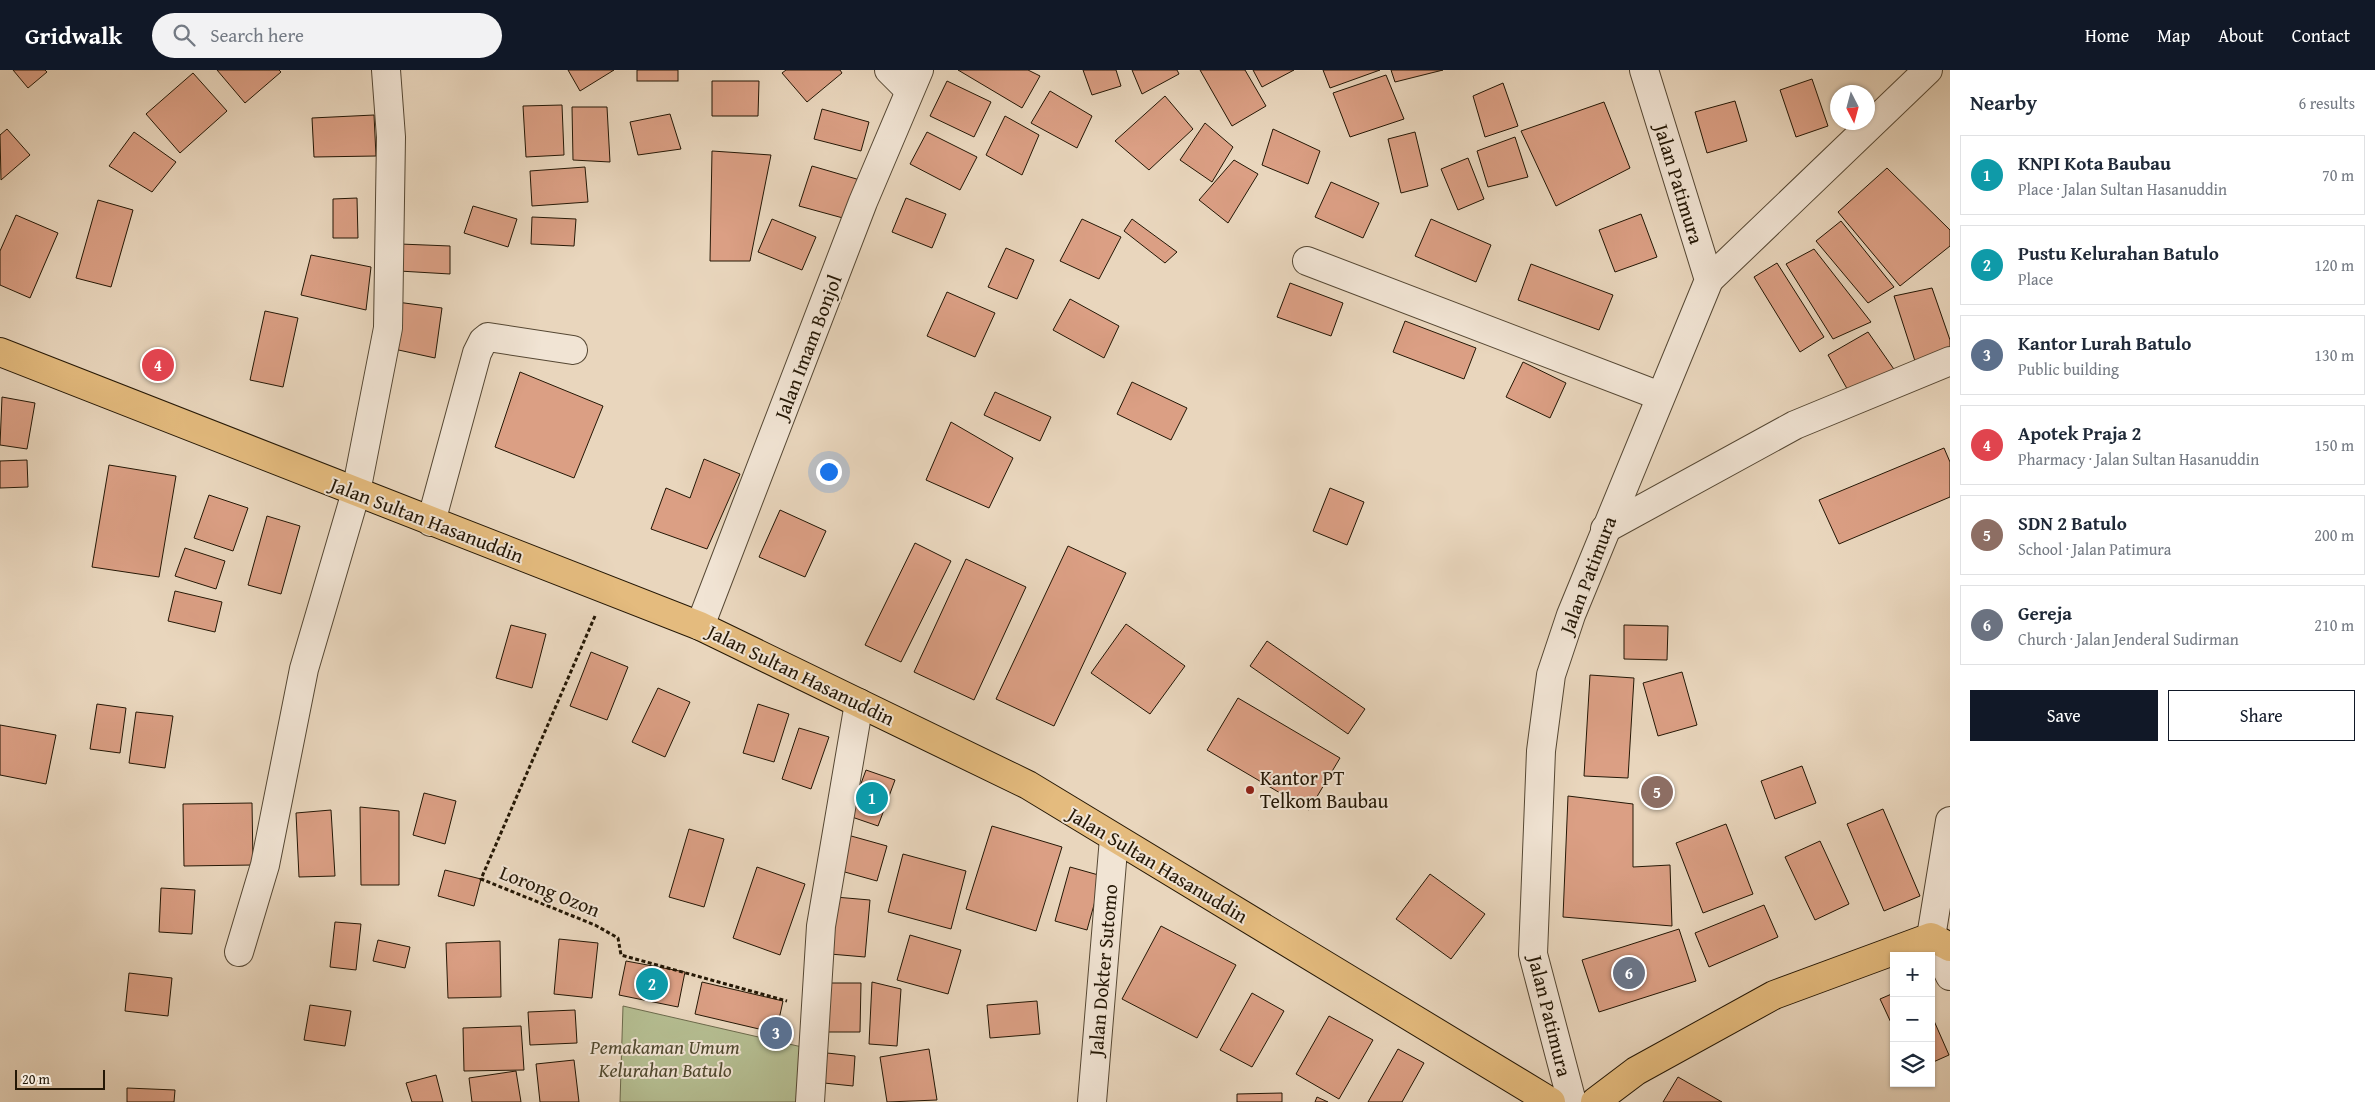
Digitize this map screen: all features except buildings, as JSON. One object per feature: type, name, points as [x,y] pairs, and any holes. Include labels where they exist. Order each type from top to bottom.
[{"type":"highway","name":"Jalan Sultan Hasanuddin","points":[[0,352],[700,626],[1028,785],[1551,1102]]},
{"type":"highway","points":[[1595,1102],[1636,1071],[1774,995],[1940,942]]},
{"type":"street","points":[[238,952],[265,866],[304,669],[356,492],[388,328],[391,137],[390,99],[386,70]]},
{"type":"street","points":[[889,70],[914,80]]},
{"type":"street","name":"Jalan Patimura","points":[[1572,1102],[1543,1000],[1533,954],[1540,761],[1550,675],[1605,529],[1709,280],[1644,70]]},
{"type":"street","points":[[1709,280],[1928,70]]},
{"type":"street","name":"Jalan Imam Bonjol","points":[[700,626],[863,202],[914,80]]},
{"type":"street","points":[[1307,261],[1660,396]]},
{"type":"street","points":[[431,522],[477,353],[483,341],[488,337],[573,350]]},
{"type":"street","points":[[1605,529],[1795,425],[1950,361]]},
{"type":"street","points":[[810,1102],[821,926],[858,703]]},
{"type":"street","points":[[1950,821],[1940,942],[1950,976]]},
{"type":"street","name":"Jalan Dokter Sutomo","points":[[1092,1102],[1114,838]]},
{"type":"path","name":"Lorong Ozon","points":[[606,590],[481,879],[595,925],[618,938],[621,955],[791,1002]]},
{"type":"green space","name":"Pemakaman Umum Kelurahan Batulo","points":[[623,1006],[802,1047],[799,1102],[620,1102]]},
{"type":"place","name":"Apotek Praja 2","points":[[158,365]]},
{"type":"place","name":"Kantor PT Telkom Baubau","points":[[1250,790]]},
{"type":"place","name":"SDN 2 Batulo","points":[[1657,792]]},
{"type":"place","name":"KNPI Kota Baubau","points":[[872,798]]},
{"type":"place","name":"Gereja","points":[[1629,973]]},
{"type":"place","name":"Pustu Kelurahan Batulo","points":[[652,984]]},
{"type":"place","name":"Kantor Lurah Batulo","points":[[776,1033]]}]
